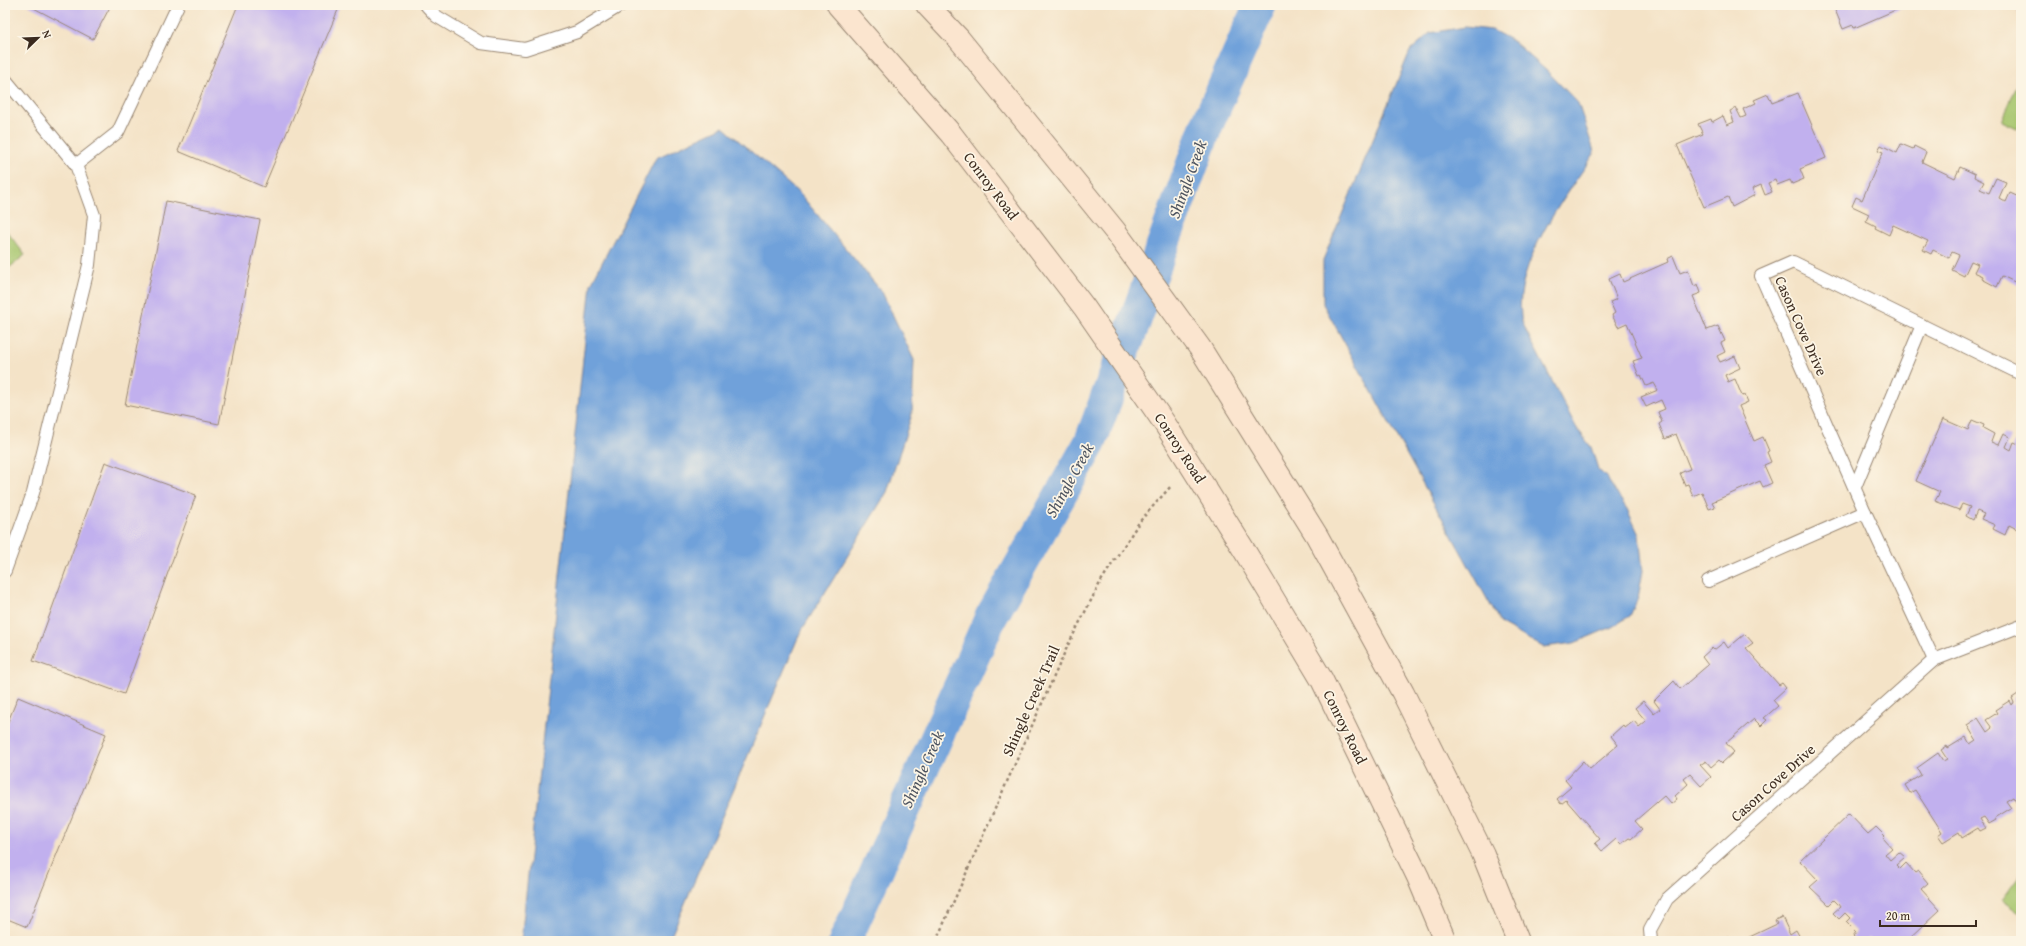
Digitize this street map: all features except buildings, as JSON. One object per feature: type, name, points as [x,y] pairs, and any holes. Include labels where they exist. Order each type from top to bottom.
[{"type":"main road","name":"Conroy Road","points":[[838,5],[951,134],[1084,307],[1165,424],[1244,550],[1322,680],[1418,877],[1445,941]]},
{"type":"main road","points":[[927,5],[959,39],[1115,231],[1200,348],[1317,536],[1403,693],[1482,854],[1518,941]]},
{"type":"lane","points":[[76,165],[118,132],[178,5]]},
{"type":"lane","points":[[426,5],[436,16],[481,43],[525,49],[577,32],[621,5]]},
{"type":"lane","points":[[5,79],[76,165],[94,215],[89,265],[32,493],[5,571]]},
{"type":"lane","name":"Cason Cove Drive","points":[[1934,660],[1865,512],[1761,276],[1793,262],[2021,374]]},
{"type":"lane","points":[[1855,487],[1922,325]]},
{"type":"lane","points":[[1708,581],[1865,512]]},
{"type":"lane","name":"Cason Cove Drive","points":[[1651,941],[1650,930],[1667,899],[1934,660],[2021,626]]},
{"type":"path","name":"Shingle Creek Trail","points":[[936,941],[1078,626],[1101,581],[1140,521],[1172,484]]},
{"type":"green space","points":[[2021,76],[2021,130],[2002,121]]},
{"type":"green space","points":[[5,229],[25,255],[5,271]]},
{"type":"green space","points":[[2021,873],[2021,914],[2001,900]]},
{"type":"water","points":[[1465,27],[1492,30],[1513,41],[1549,73],[1578,103],[1593,148],[1594,154],[1556,210],[1533,252],[1525,274],[1521,295],[1521,318],[1527,333],[1576,427],[1591,447],[1598,469],[1606,477],[1627,509],[1639,535],[1643,571],[1638,598],[1630,616],[1612,627],[1574,643],[1543,647],[1501,624],[1323,304],[1323,260],[1410,51],[1430,33]]},
{"type":"water","points":[[723,127],[800,194],[882,292],[914,360],[912,414],[887,492],[800,633],[669,941],[521,941],[591,284],[656,158]]},
{"type":"waterway","name":"Shingle Creek","points":[[845,941],[991,617],[1090,443],[1206,127],[1260,5]]}]
